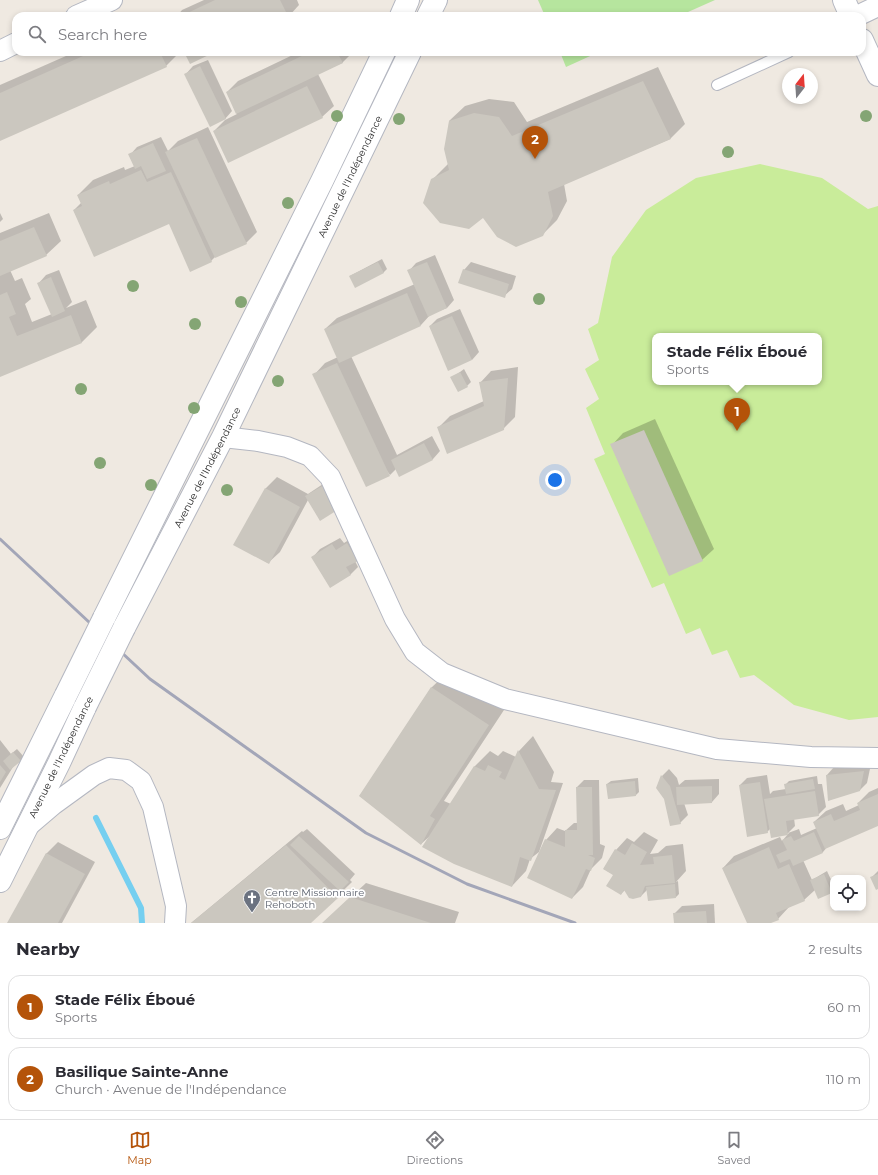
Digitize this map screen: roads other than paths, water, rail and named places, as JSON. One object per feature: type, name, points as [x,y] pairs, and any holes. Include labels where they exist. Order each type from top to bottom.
[{"type":"main road","points":[[403,12],[408,0]]},
{"type":"main road","points":[[430,12],[436,0]]},
{"type":"main road","points":[[844,0],[849,12]]},
{"type":"main road","points":[[866,49],[878,75]]},
{"type":"main road","points":[[0,828],[322,181],[382,56]]},
{"type":"main road","name":"Avenue de l'Indépendance","points":[[0,881],[124,628],[223,437],[408,56]]},
{"type":"street","points":[[85,12],[112,0]]},
{"type":"street","points":[[865,12],[878,6]]},
{"type":"street","points":[[0,51],[12,46]]},
{"type":"street","points":[[223,437],[258,441],[287,448],[310,456],[330,477],[395,619],[415,652],[442,673],[505,699],[717,750],[811,758],[878,758]]},
{"type":"street","points":[[26,829],[54,804],[94,775],[109,768],[126,770],[141,780],[152,807],[176,906],[175,923]]},
{"type":"lane","points":[[717,85],[780,56]]},
{"type":"waterway","points":[[96,818],[141,908],[142,923]]},
{"type":"railway","points":[[0,539],[150,679],[366,833],[467,884],[575,923]]},
{"type":"place","name":"Basilique Sainte-Anne","points":[[535,159]]},
{"type":"place","name":"Stade Félix Éboué","points":[[737,431]]},
{"type":"place","name":"Centre Missionnaire Rehoboth","points":[[252,913]]}]
